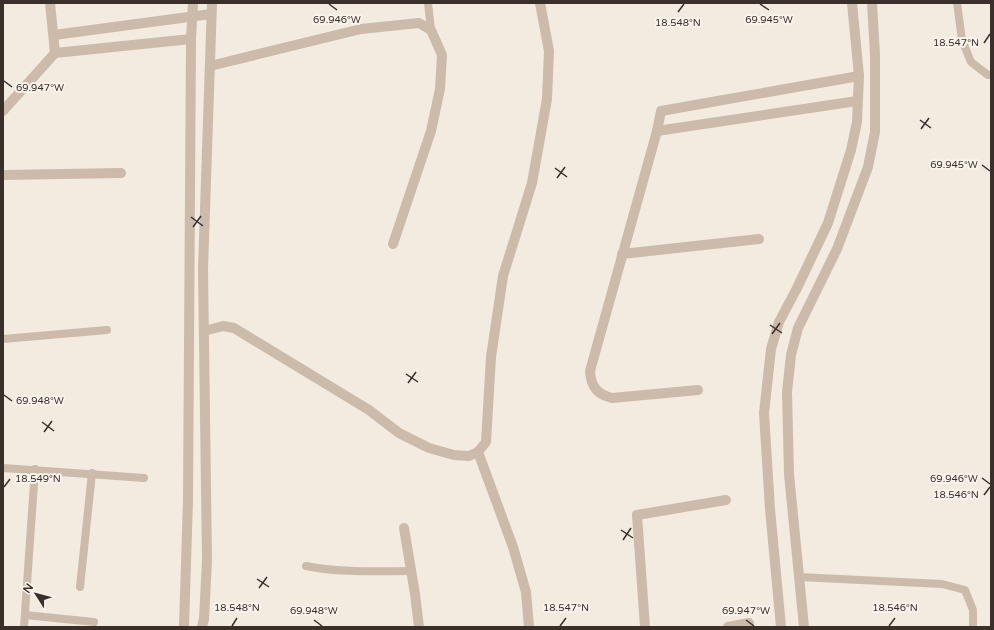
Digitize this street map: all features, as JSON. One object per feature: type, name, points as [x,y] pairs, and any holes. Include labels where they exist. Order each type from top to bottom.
[{"type":"street","points":[[3,111],[54,53],[54,35],[50,3]]},
{"type":"street","points":[[184,627],[188,492],[191,39],[193,3]]},
{"type":"street","points":[[202,627],[204,619],[208,560],[203,269],[212,3]]},
{"type":"street","points":[[204,331],[223,326],[234,328],[368,410],[399,433],[430,448],[454,455],[469,456],[478,452],[486,442],[491,356],[503,276],[532,183],[547,100],[549,51],[540,3]]},
{"type":"street","points":[[782,627],[770,509],[764,413],[771,349],[779,322],[828,223],[851,150],[857,122],[859,76],[852,3]]},
{"type":"street","points":[[804,627],[788,474],[788,392],[791,355],[798,328],[837,249],[868,167],[875,132],[876,55],[872,3]]},
{"type":"street","points":[[54,35],[211,14]]},
{"type":"street","points":[[210,66],[361,29],[420,23],[431,30],[442,55],[440,89],[431,131],[392,244]]},
{"type":"street","points":[[54,53],[191,39]]},
{"type":"street","points":[[698,390],[612,398],[601,395],[590,380],[590,371],[657,131],[661,111],[859,76]]},
{"type":"street","points":[[657,131],[857,101]]},
{"type":"street","points":[[3,175],[121,173]]},
{"type":"street","points":[[622,254],[759,238]]},
{"type":"street","points":[[478,452],[513,547],[526,592],[529,627]]},
{"type":"street","points":[[645,627],[637,515],[726,500]]},
{"type":"street","points":[[404,528],[419,627]]},
{"type":"street","points":[[728,627],[749,623]]},
{"type":"lane","points":[[428,3],[431,30]]},
{"type":"lane","points":[[957,3],[962,40],[971,62],[988,75],[991,75]]},
{"type":"lane","points":[[3,339],[107,330]]},
{"type":"lane","points":[[3,468],[92,473],[144,478]]},
{"type":"lane","points":[[24,627],[35,469]]},
{"type":"lane","points":[[80,586],[92,473]]},
{"type":"lane","points":[[306,566],[338,571],[411,571]]},
{"type":"lane","points":[[799,577],[942,584],[965,590],[973,610],[973,627]]},
{"type":"lane","points":[[25,615],[94,622]]}]
